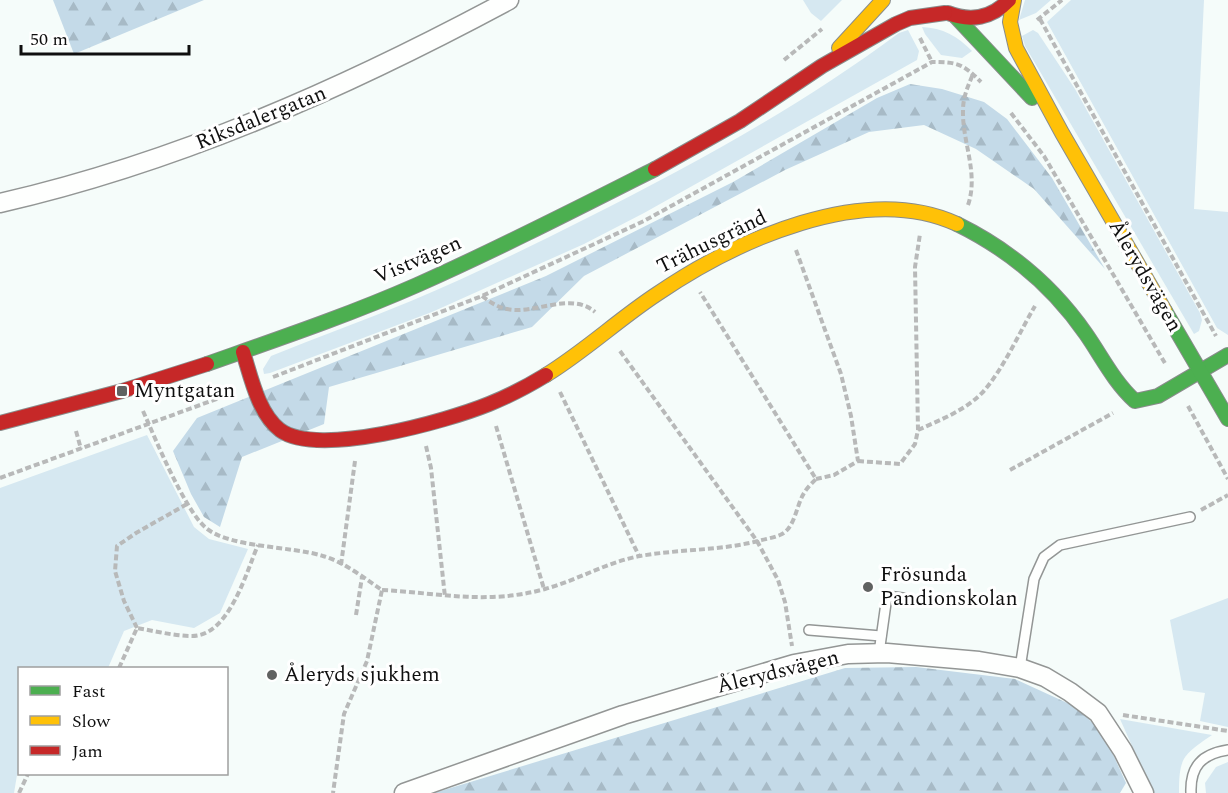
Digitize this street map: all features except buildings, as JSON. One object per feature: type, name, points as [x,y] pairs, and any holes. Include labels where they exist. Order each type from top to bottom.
[{"type":"main road","name":"Vistvägen","points":[[822,66],[883,0]]},
{"type":"main road","name":"Ålerydsvägen","points":[[931,0],[951,15],[1001,64],[1062,133]]},
{"type":"main road","name":"Vistvägen","points":[[0,423],[122,391],[243,352],[415,286],[531,232],[666,163],[740,121],[822,66],[896,24],[910,18],[951,15],[973,19],[990,15],[1009,0]]},
{"type":"main road","name":"Ålerydsvägen","points":[[1014,0],[1010,22],[1016,48],[1062,133],[1228,419]]},
{"type":"main road","name":"Trähusgränd","points":[[243,352],[263,407],[278,428],[295,437],[318,442],[422,425],[457,416],[490,403],[551,373],[641,303],[688,274],[755,241],[855,210],[892,209],[924,212],[961,225],[1003,248],[1047,284],[1073,315],[1121,390],[1135,401]]},
{"type":"main road","points":[[1135,401],[1158,396],[1227,355]]},
{"type":"street","name":"Riksdalergatan","points":[[0,203],[107,174],[252,123],[412,52],[509,0]]},
{"type":"street","name":"Ålerydsvägen","points":[[404,793],[623,716],[794,664],[849,654],[880,644],[1020,668],[1045,677],[1098,713],[1123,751],[1144,793]]},
{"type":"lane","points":[[1020,668],[1034,579],[1044,557],[1060,545],[1190,517]]},
{"type":"lane","points":[[809,630],[880,644],[887,597],[910,599]]},
{"type":"lane","points":[[1191,793],[1190,780],[1203,759],[1216,752],[1228,750]]},
{"type":"path","points":[[1062,0],[1040,19],[1227,355]]},
{"type":"path","points":[[784,61],[824,27]]},
{"type":"path","points":[[961,225],[970,199],[972,183],[963,110],[965,92],[973,74]]},
{"type":"path","points":[[143,411],[187,504],[207,529],[229,539],[258,546],[324,556],[382,590],[483,599],[512,596],[544,590],[576,580],[608,565],[639,556],[735,547],[781,535],[790,527],[804,492],[816,479],[834,475],[858,461],[900,464],[915,444],[918,430],[915,267],[924,212]]},
{"type":"path","points":[[788,229],[841,374],[858,461]]},
{"type":"path","points":[[688,274],[816,479]]},
{"type":"path","points":[[918,430],[957,412],[981,393],[996,374],[1047,284]]},
{"type":"path","points":[[482,296],[499,307],[509,310],[553,305],[586,306],[598,315],[605,331],[756,541],[778,580],[786,602],[794,664]]},
{"type":"path","points":[[551,373],[639,556]]},
{"type":"path","points":[[1010,470],[1135,401]]},
{"type":"path","points":[[490,403],[544,590]]},
{"type":"path","points":[[422,425],[431,468],[445,597]]},
{"type":"path","points":[[76,431],[81,449]]},
{"type":"path","points":[[341,565],[358,437]]},
{"type":"path","points":[[1190,517],[1228,495]]},
{"type":"path","points":[[121,667],[136,628],[124,601],[115,571],[117,546],[187,504]]},
{"type":"path","points":[[136,628],[194,636],[206,633],[220,622],[231,608],[258,546]]},
{"type":"path","points":[[356,615],[362,577]]},
{"type":"path","points":[[333,793],[344,714],[367,661],[382,590]]},
{"type":"path","points":[[1098,713],[1114,713],[1228,731]]},
{"type":"path","points":[[19,793],[28,775]]},
{"type":"shaded area","points":[[803,0],[842,0],[821,21],[811,13]]},
{"type":"shaded area","points":[[1025,0],[1051,0],[1036,13],[1019,20]]},
{"type":"shaded area","points":[[1071,0],[1204,0],[1194,209],[1228,212],[1228,335],[1217,328],[1047,22]]},
{"type":"shaded area","points":[[922,27],[937,29],[949,34],[972,51],[962,58],[941,55]]},
{"type":"shaded area","points":[[908,30],[919,51],[917,60],[644,213],[584,244],[432,312],[264,374],[263,369],[271,356],[456,282],[627,198],[786,109],[825,85],[899,33]]},
{"type":"shaded area","points":[[1033,30],[1038,33],[1075,89],[1200,313],[1202,320],[1199,331],[1194,334],[1025,46],[1022,36]]},
{"type":"shaded area","points":[[147,435],[194,527],[209,539],[248,549],[220,613],[194,628],[152,620],[124,631],[108,667],[18,667],[18,773],[14,793],[0,793],[0,488]]},
{"type":"shaded area","points":[[1228,598],[1228,727],[1200,721],[1205,693],[1183,690],[1170,620]]},
{"type":"shaded area","points":[[1120,719],[1212,735],[1195,747],[1185,758],[1180,772],[1179,793],[1153,793]]},
{"type":"shaded area","points":[[1228,762],[1228,793],[1206,793],[1205,783],[1216,767]]},
{"type":"green space","points":[[53,0],[204,0],[74,54]]},
{"type":"green space","points":[[910,84],[942,89],[984,102],[1007,119],[1052,178],[1105,269],[1034,189],[976,149],[924,125],[869,132],[785,170],[584,276],[532,327],[329,387],[324,424],[242,457],[220,527],[204,517],[191,494],[173,451],[197,418],[546,276],[733,182],[877,98]]},
{"type":"green space","points":[[916,667],[1015,679],[1076,707],[1104,734],[1126,783],[1120,793],[434,793],[845,668]]},
{"type":"traffic: fast","points":[[956,17],[1032,98]]},
{"type":"traffic: fast","points":[[207,364],[339,317],[417,285],[655,169]]},
{"type":"traffic: fast","points":[[957,224],[995,245],[1029,270],[1073,316],[1114,378],[1135,401],[1158,396],[1228,355]]},
{"type":"traffic: fast","points":[[1165,311],[1228,419]]},
{"type":"traffic: slow","points":[[839,48],[883,0]]},
{"type":"traffic: slow","points":[[1014,0],[1010,22],[1016,48],[1062,133],[1165,311]]},
{"type":"traffic: slow","points":[[546,375],[688,274],[762,237],[801,223],[842,213],[882,209],[921,212],[957,224]]},
{"type":"traffic: jam","points":[[948,13],[973,18],[981,17],[996,11],[1009,0]]},
{"type":"traffic: jam","points":[[655,169],[740,121],[822,66],[896,24],[910,18],[945,13]]},
{"type":"traffic: jam","points":[[243,352],[256,394],[272,423],[280,430],[298,438],[323,440],[352,439],[383,434],[444,419],[496,401],[546,375]]},
{"type":"traffic: jam","points":[[0,423],[122,391],[207,364]]},
{"type":"place","name":"Myntgatan","points":[[122,391]]},
{"type":"place","name":"Frösunda Pandionskolan","points":[[868,587]]},
{"type":"place","name":"Åleryds sjukhem","points":[[272,675]]}]
